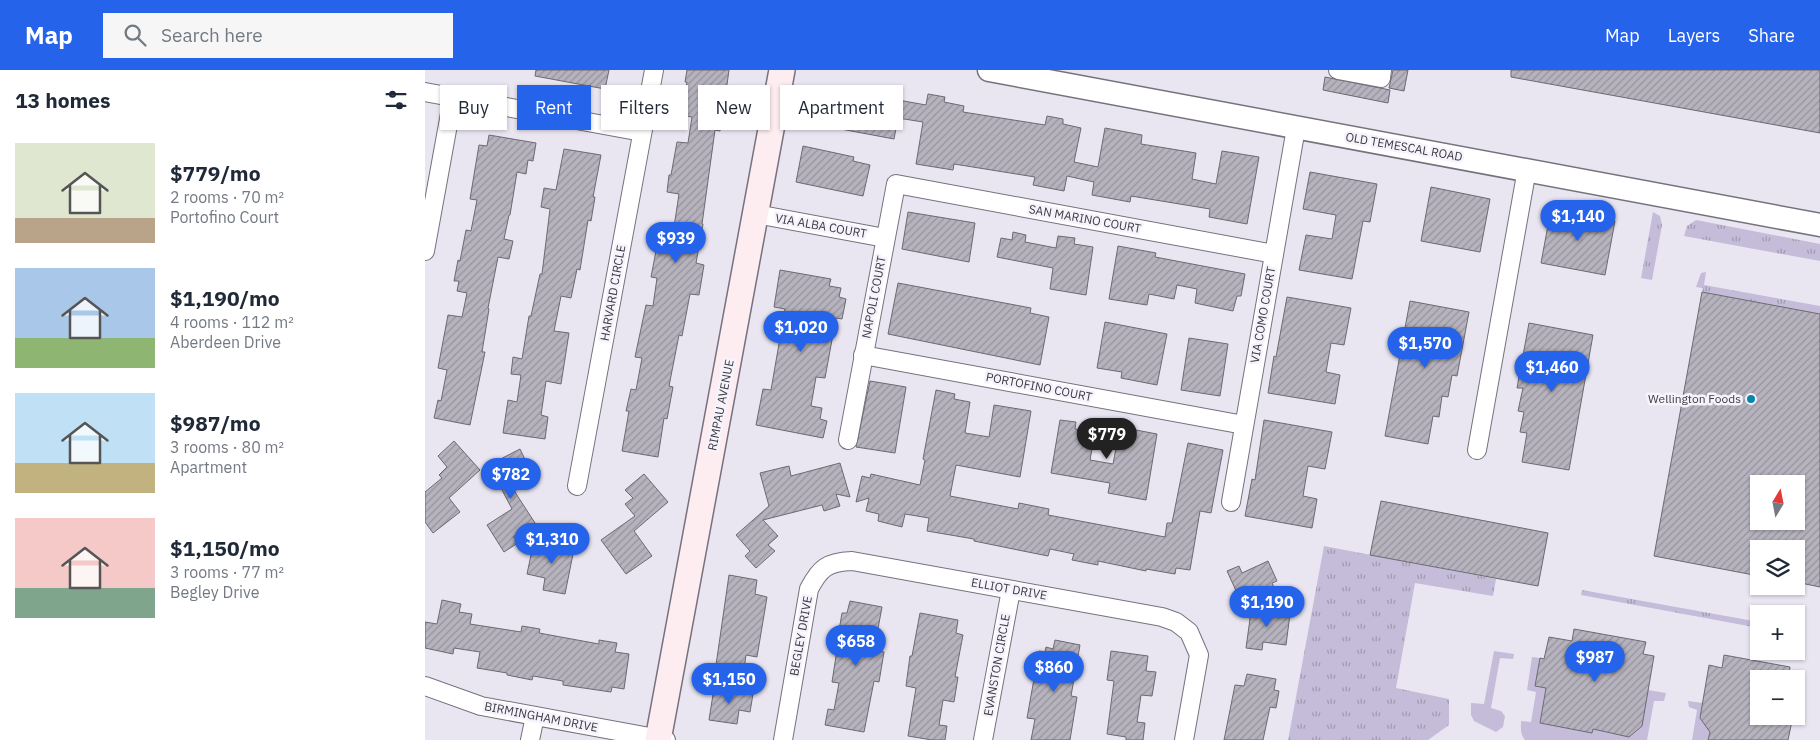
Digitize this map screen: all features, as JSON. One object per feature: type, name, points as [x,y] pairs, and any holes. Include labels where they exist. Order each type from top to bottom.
[{"type":"main road","name":"RIMPAU AVENUE","points":[[661,740],[782,70]]},
{"type":"street","name":"HARVARD CIRCLE","points":[[577,486],[654,70]]},
{"type":"street","name":"OLD TEMESCAL ROAD","points":[[989,70],[1043,75],[1295,128],[1527,169],[1820,225]]},
{"type":"street","points":[[1338,70],[1381,78],[1382,70]]},
{"type":"street","points":[[425,92],[440,95]]},
{"type":"street","points":[[507,107],[642,132]]},
{"type":"street","name":"VIA COMO COURT","points":[[1231,502],[1295,128]]},
{"type":"street","points":[[425,251],[447,130]]},
{"type":"street","points":[[1477,450],[1527,169]]},
{"type":"street","name":"SAN MARINO COURT","points":[[895,184],[1274,254]]},
{"type":"street","name":"NAPOLI COURT","points":[[848,440],[895,184]]},
{"type":"street","name":"VIA ALBA COURT","points":[[756,214],[885,238]]},
{"type":"street","name":"PORTOFINO COURT","points":[[863,354],[1244,426]]},
{"type":"street","name":"ELLIOT DRIVE","points":[[826,566],[852,560],[1162,617],[1176,622],[1189,632],[1199,654],[1184,740]]},
{"type":"street","name":"BEGLEY DRIVE","points":[[783,740],[809,589],[816,576],[826,566]]},
{"type":"street","name":"EVANSTON CIRCLE","points":[[983,740],[1011,590]]},
{"type":"street","name":"BIRMINGHAM DRIVE","points":[[425,686],[481,706],[661,740]]},
{"type":"street","points":[[530,740],[535,716]]},
{"type":"green space","points":[[1653,212],[1660,216],[1662,225],[1652,280],[1641,278]]},
{"type":"green space","points":[[1696,220],[1820,244],[1820,261],[1684,236],[1687,226]]},
{"type":"green space","points":[[1706,272],[1704,285],[1820,306],[1820,314],[1702,292],[1703,288],[1696,287],[1701,273]]},
{"type":"green space","points":[[1324,546],[1496,579],[1493,596],[1415,583],[1396,688],[1449,699],[1449,725],[1428,740],[1288,740]]},
{"type":"green space","points":[[1582,590],[1750,620],[1750,626],[1581,595]]},
{"type":"green space","points":[[1494,651],[1514,654],[1513,659],[1500,658],[1491,708],[1501,711],[1505,716],[1503,727],[1496,732],[1474,721],[1471,715],[1471,703],[1484,704]]},
{"type":"green space","points":[[1532,657],[1540,658],[1535,686],[1546,688],[1540,723],[1592,733],[1593,729],[1629,736],[1648,690],[1666,693],[1664,701],[1654,701],[1647,740],[1525,740],[1521,729],[1521,721],[1531,722],[1536,692],[1527,690]]},
{"type":"green space","points":[[1688,701],[1703,703],[1700,718],[1710,732],[1708,740],[1692,740],[1697,710],[1689,707]]},
{"type":"building","points":[[536,70],[609,70],[606,85],[601,85],[601,88],[535,76]]},
{"type":"building","points":[[687,70],[729,70],[727,85],[698,85],[698,130],[715,130],[696,263],[704,265],[699,295],[690,294],[682,336],[679,335],[669,386],[673,387],[667,419],[664,418],[658,457],[622,451],[629,411],[626,411],[631,389],[636,390],[642,358],[635,357],[646,305],[653,306],[657,278],[651,277],[661,225],[674,227],[679,194],[667,192],[669,175],[671,175],[677,142],[688,143],[692,117],[688,116],[688,85],[685,82]]},
{"type":"building","points":[[1393,70],[1408,70],[1404,91],[1389,88]]},
{"type":"building","points":[[1511,70],[1820,70],[1820,133],[1511,77]]},
{"type":"building","points":[[1325,77],[1390,90],[1388,103],[1323,90]]},
{"type":"building","points":[[928,94],[945,97],[944,102],[964,106],[963,112],[1045,125],[1047,116],[1063,119],[1063,124],[1081,128],[1074,162],[1098,167],[1105,128],[1142,135],[1141,144],[1196,153],[1192,179],[1216,184],[1222,151],[1259,157],[1247,224],[1209,217],[1210,209],[1131,196],[1130,202],[1092,195],[1094,182],[1067,176],[1064,191],[1033,185],[1035,177],[954,164],[953,170],[916,164],[923,122],[903,119],[903,101],[926,105]]},
{"type":"building","points":[[846,130],[896,130],[894,139]]},
{"type":"building","points":[[489,135],[536,143],[533,161],[528,160],[526,174],[517,172],[504,239],[513,241],[509,259],[498,257],[482,352],[485,352],[470,425],[434,418],[438,400],[441,401],[447,370],[438,368],[448,315],[462,317],[467,293],[457,291],[459,281],[454,281],[466,230],[471,231],[477,200],[470,199],[479,145],[487,146]]},
{"type":"building","points":[[803,146],[854,157],[853,161],[870,165],[863,196],[796,182]]},
{"type":"building","points":[[564,149],[601,155],[593,197],[595,197],[591,221],[588,220],[580,270],[577,269],[571,298],[561,296],[554,331],[569,333],[561,384],[546,381],[541,415],[548,417],[545,439],[503,433],[508,400],[517,402],[521,375],[511,374],[513,357],[522,359],[529,316],[531,316],[540,274],[542,274],[550,209],[541,207],[544,188],[556,190]]},
{"type":"building","points":[[1310,172],[1377,184],[1370,222],[1363,221],[1352,279],[1299,270],[1306,235],[1332,239],[1336,215],[1303,209]]},
{"type":"building","points":[[1431,187],[1490,199],[1480,252],[1421,241]]},
{"type":"building","points":[[1551,209],[1615,221],[1605,275],[1541,263]]},
{"type":"building","points":[[908,212],[975,223],[969,262],[902,249]]},
{"type":"building","points":[[1013,232],[1026,235],[1025,242],[1056,248],[1058,236],[1075,238],[1074,244],[1093,247],[1086,295],[1050,289],[1053,268],[997,257],[1001,238],[1012,240]]},
{"type":"building","points":[[1118,246],[1156,253],[1155,257],[1245,274],[1241,296],[1237,296],[1233,311],[1195,303],[1197,289],[1177,285],[1174,299],[1149,294],[1147,305],[1109,299]]},
{"type":"building","points":[[780,270],[831,279],[829,286],[841,288],[839,297],[846,299],[842,319],[836,318],[825,378],[816,377],[811,406],[822,408],[820,419],[827,421],[823,438],[756,425],[763,389],[771,390],[785,309],[774,307]]},
{"type":"building","points":[[898,283],[1031,308],[1030,313],[1049,317],[1040,365],[888,334]]},
{"type":"building","name":"Wellington Foods","points":[[1702,292],[1820,314],[1820,587],[1805,584],[1805,540],[1750,540],[1750,574],[1654,556]]},
{"type":"building","points":[[1287,297],[1351,308],[1344,345],[1331,343],[1326,372],[1340,375],[1335,404],[1268,393]]},
{"type":"building","points":[[1410,301],[1469,312],[1457,376],[1452,375],[1448,397],[1442,396],[1439,417],[1433,416],[1428,444],[1385,436]]},
{"type":"building","points":[[1105,322],[1167,334],[1157,385],[1121,378],[1122,372],[1097,368]]},
{"type":"building","points":[[1529,323],[1593,335],[1569,470],[1522,462],[1527,433],[1520,432],[1524,412],[1518,411],[1523,388],[1517,388]]},
{"type":"building","points":[[1189,338],[1228,344],[1220,396],[1181,390]]},
{"type":"building","points":[[870,381],[906,387],[895,453],[856,447]]},
{"type":"building","points":[[936,390],[955,394],[954,399],[970,402],[965,433],[989,437],[994,405],[1031,411],[1020,477],[956,465],[950,496],[1018,509],[1019,503],[1049,509],[1048,515],[1165,537],[1167,523],[1172,523],[1188,443],[1223,450],[1211,513],[1200,511],[1190,570],[1176,568],[1175,574],[1146,569],[1146,571],[1098,561],[1098,565],[1072,560],[1074,554],[1050,549],[1048,556],[974,541],[974,539],[927,531],[929,518],[905,514],[902,527],[878,521],[879,514],[866,511],[869,498],[856,502],[862,476],[870,478],[871,474],[920,485]]},
{"type":"building","points":[[1060,420],[1076,422],[1075,429],[1095,432],[1090,460],[1113,464],[1120,427],[1157,434],[1146,500],[1108,493],[1110,483],[1051,473]]},
{"type":"building","points":[[1264,420],[1332,432],[1325,469],[1308,466],[1303,496],[1317,499],[1312,528],[1245,516],[1252,479],[1255,480]]},
{"type":"building","points":[[454,441],[480,470],[449,498],[460,512],[433,533],[425,522],[425,492],[442,478],[439,475],[447,467],[438,456]]},
{"type":"building","points":[[520,449],[531,472],[523,476],[526,483],[513,489],[535,523],[513,537],[524,539],[504,552],[487,525],[512,509],[489,465]]},
{"type":"building","points":[[840,463],[850,497],[836,494],[840,506],[824,511],[822,505],[763,520],[778,536],[768,545],[775,551],[756,568],[745,556],[750,551],[736,535],[769,506],[760,473],[789,466],[791,476]]},
{"type":"building","points":[[644,474],[668,502],[634,531],[652,556],[626,574],[601,540],[635,516],[625,504],[633,498],[625,490]]},
{"type":"building","points":[[1381,501],[1548,533],[1538,586],[1370,555]]},
{"type":"building","points":[[534,541],[556,545],[557,541],[575,544],[565,594],[543,590],[545,578],[527,574]]},
{"type":"building","points":[[1268,561],[1277,581],[1272,583],[1275,590],[1243,606],[1227,571],[1239,566],[1242,573]]},
{"type":"building","points":[[729,575],[757,580],[755,594],[767,597],[757,657],[746,655],[744,669],[716,665]]},
{"type":"building","points":[[442,600],[461,604],[459,612],[472,614],[470,624],[521,632],[522,626],[540,629],[539,633],[599,644],[599,640],[617,643],[615,652],[629,654],[624,689],[612,687],[611,692],[563,685],[563,681],[533,676],[532,680],[507,675],[507,673],[477,668],[480,652],[454,648],[453,654],[425,648],[425,622],[437,624]]},
{"type":"building","points":[[850,601],[882,607],[874,650],[884,652],[879,682],[874,681],[864,732],[825,725],[828,709],[834,710],[839,683],[832,682],[838,636],[842,613],[847,613]]},
{"type":"building","points":[[1244,608],[1290,614],[1286,645],[1263,642],[1262,650],[1246,648],[1250,619]]},
{"type":"building","points":[[920,613],[958,620],[956,633],[963,635],[955,677],[958,677],[954,702],[943,700],[939,725],[947,726],[945,740],[908,736],[916,688],[906,686],[910,656],[912,656]]},
{"type":"building","points":[[1574,629],[1646,642],[1643,654],[1654,656],[1642,726],[1629,737],[1593,729],[1592,733],[1540,723],[1546,688],[1535,686],[1540,658],[1544,659],[1549,637],[1572,641]]},
{"type":"building","points":[[1055,640],[1080,645],[1071,696],[1077,697],[1070,740],[1031,740],[1035,719],[1027,718],[1039,651],[1045,652],[1046,647],[1053,649]]},
{"type":"building","points":[[1111,651],[1148,656],[1146,671],[1156,672],[1152,696],[1141,695],[1137,722],[1145,723],[1143,740],[1126,740],[1126,737],[1107,734],[1114,681],[1107,680]]},
{"type":"building","points":[[1724,655],[1790,667],[1790,670],[1750,670],[1750,725],[1791,725],[1788,740],[1708,740],[1710,732],[1700,718],[1709,665],[1722,668]]},
{"type":"building","points":[[1247,674],[1276,679],[1274,690],[1279,691],[1276,708],[1270,707],[1263,740],[1224,740],[1235,685],[1244,686]]},
{"type":"building","points":[[714,688],[753,694],[750,712],[739,710],[737,724],[709,720]]},
{"type":"place","name":"Wellington Foods","points":[[1751,399]]}]
